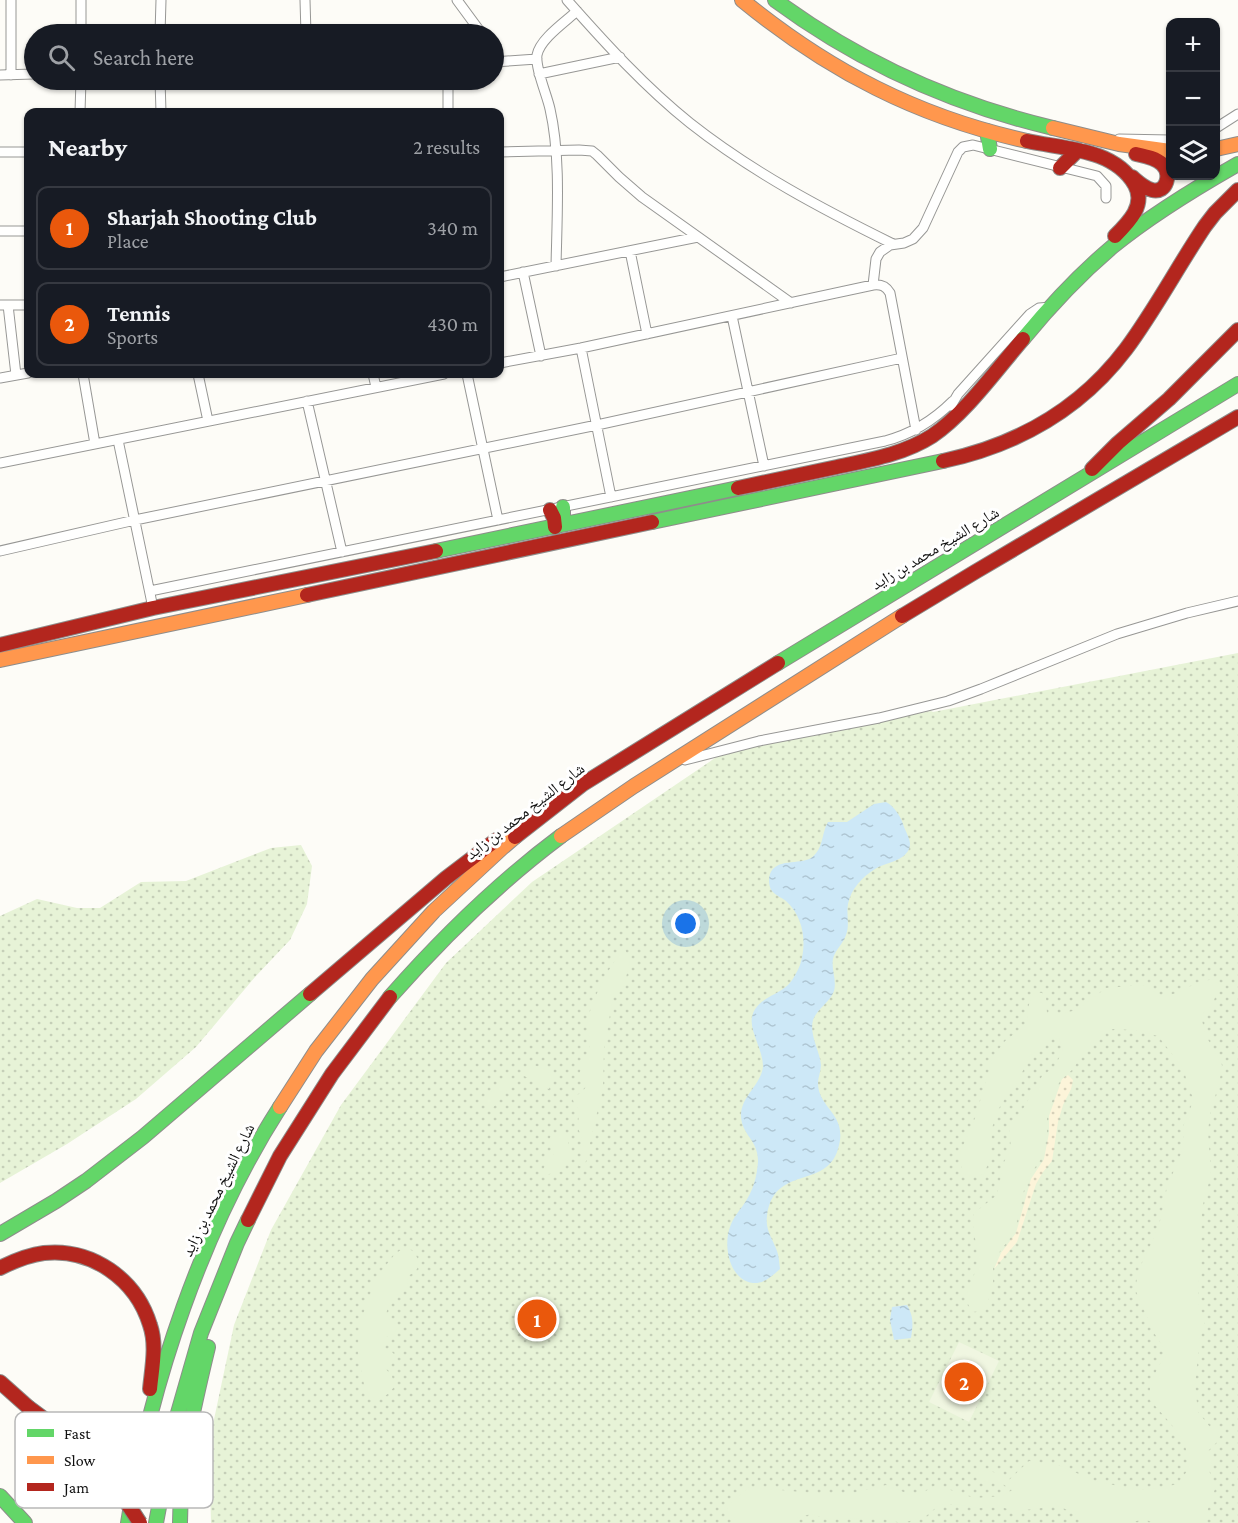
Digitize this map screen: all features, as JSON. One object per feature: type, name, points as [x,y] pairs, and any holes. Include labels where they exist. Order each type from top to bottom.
[{"type":"main road","points":[[742,0],[790,38],[851,75],[920,109],[987,131],[1030,142],[1077,150],[1107,160],[1146,189],[1152,191],[1162,188],[1168,178],[1167,168],[1162,162],[1121,149],[1108,141]]},
{"type":"main road","points":[[775,0],[843,47],[886,70],[934,91],[1000,114],[1108,141],[1166,151]]},
{"type":"main road","points":[[987,131],[990,149]]},
{"type":"main road","points":[[1220,148],[1238,144]]},
{"type":"main road","points":[[1060,168],[1077,150]]},
{"type":"main road","points":[[1075,281],[1157,214],[1238,164]]},
{"type":"main road","points":[[0,645],[153,608],[560,526],[885,456],[920,442],[952,421],[1075,281],[1093,257],[1130,222],[1139,202],[1134,184],[1126,172]]},
{"type":"main road","points":[[0,660],[948,460],[996,447],[1021,436],[1067,408],[1107,372],[1139,330],[1205,226],[1238,190]]},
{"type":"main road","points":[[1083,478],[1118,443],[1169,399],[1238,330]]},
{"type":"main road","name":"شارع الشيخ محمد بن زايد","points":[[152,1412],[170,1344],[212,1235],[228,1199],[280,1106],[334,1025],[377,972],[430,915],[486,861],[578,788],[721,697],[1238,384]]},
{"type":"main road","points":[[179,1412],[198,1342],[222,1276],[273,1167],[304,1115],[361,1033],[406,978],[468,913],[529,860],[594,812],[668,764],[937,595],[1238,417]]},
{"type":"main road","points":[[557,508],[563,516],[560,526]]},
{"type":"main road","points":[[0,1234],[56,1201],[115,1160],[446,878],[503,836],[578,788]]},
{"type":"main road","points":[[0,1268],[17,1259],[41,1253],[66,1253],[102,1263],[129,1285],[147,1314],[153,1340],[148,1412]]},
{"type":"main road","points":[[192,1412],[222,1276]]},
{"type":"main road","points":[[0,1382],[35,1412]]},
{"type":"main road","points":[[0,1391],[28,1407]]},
{"type":"main road","points":[[0,1496],[25,1523]]},
{"type":"main road","points":[[0,1503],[15,1523]]},
{"type":"main road","points":[[130,1508],[140,1523]]},
{"type":"main road","name":"شارع الشيخ محمد بن زايد","points":[[128,1523],[131,1508]]},
{"type":"main road","points":[[156,1523],[159,1508]]},
{"type":"main road","points":[[179,1508],[180,1523]]},
{"type":"street","points":[[10,0],[11,75]]},
{"type":"street","points":[[81,0],[81,24]]},
{"type":"street","points":[[160,24],[161,0]]},
{"type":"street","points":[[305,0],[306,24]]},
{"type":"street","points":[[458,0],[475,24]]},
{"type":"street","points":[[567,0],[671,107],[724,148],[801,196],[893,244]]},
{"type":"street","points":[[556,266],[557,151],[551,111],[539,74],[537,59],[544,42],[577,12]]},
{"type":"street","points":[[539,74],[620,57]]},
{"type":"street","points":[[504,61],[537,59]]},
{"type":"street","points":[[0,75],[24,74]]},
{"type":"street","points":[[80,108],[81,90]]},
{"type":"street","points":[[160,90],[161,108]]},
{"type":"street","points":[[448,90],[448,108]]},
{"type":"street","points":[[1218,126],[1238,114]]},
{"type":"street","points":[[1108,141],[1166,140]]},
{"type":"street","points":[[873,285],[878,255],[886,246],[909,241],[921,233],[960,149],[969,145],[1098,176],[1106,186],[1106,198]]},
{"type":"street","points":[[504,152],[592,151],[636,192],[791,303]]},
{"type":"street","points":[[0,152],[24,152]]},
{"type":"street","points":[[0,231],[24,231]]},
{"type":"street","points":[[504,276],[698,237]]},
{"type":"street","points":[[630,251],[647,334]]},
{"type":"street","points":[[523,272],[541,356]]},
{"type":"street","points":[[504,362],[873,285],[883,285],[890,293],[916,430]]},
{"type":"street","points":[[16,375],[4,305],[24,305]]},
{"type":"street","points":[[150,591],[885,441],[916,430],[936,417],[1030,314],[1039,308],[1051,307]]},
{"type":"street","points":[[732,316],[764,466]]},
{"type":"street","points":[[581,348],[611,497]]},
{"type":"street","points":[[0,550],[597,425],[902,358]]},
{"type":"street","points":[[0,378],[24,374]]},
{"type":"street","points":[[84,378],[95,444]]},
{"type":"street","points":[[199,378],[208,421]]},
{"type":"street","points":[[374,378],[376,387]]},
{"type":"street","points":[[0,462],[423,378]]},
{"type":"street","points":[[468,378],[498,520]]},
{"type":"street","points":[[952,421],[950,411],[953,401]]},
{"type":"street","points":[[308,402],[342,552]]},
{"type":"street","points":[[118,440],[153,608]]},
{"type":"street","points":[[668,764],[759,741],[879,718],[948,701],[1117,634],[1187,612],[1238,601]]},
{"type":"green space","points":[[1238,653],[1238,1523],[211,1523],[213,1424],[234,1325],[271,1230],[341,1105],[446,963],[532,882],[724,752]]},
{"type":"green space","points":[[301,845],[312,866],[307,904],[290,940],[255,977],[196,1047],[136,1099],[67,1144],[0,1183],[0,916],[37,899],[77,908],[100,908],[141,882],[186,881],[271,848]]},
{"type":"green space","points":[[624,947],[630,961],[623,990],[614,992],[604,1048],[603,1087],[585,1165],[579,1166],[584,1144],[578,1128],[579,1110],[572,1097],[581,1093],[586,1087],[579,1076],[590,1045],[587,1023],[602,983]]},
{"type":"green space","points":[[1213,979],[1219,986],[1212,1006],[1201,1015],[1205,1034],[1222,1065],[1219,1085],[1211,1108],[1208,1131],[1211,1175],[1202,1208],[1198,1302],[1205,1322],[1200,1337],[1195,1385],[1198,1412],[1210,1427],[1217,1427],[1221,1434],[1218,1441],[1207,1452],[1212,1462],[1209,1470],[1215,1489],[1203,1523],[1153,1523],[1142,1520],[1131,1523],[1085,1523],[1075,1514],[1059,1506],[1015,1511],[1001,1507],[979,1508],[954,1504],[939,1505],[925,1517],[902,1523],[879,1518],[828,1519],[811,1514],[796,1518],[791,1523],[740,1523],[726,1510],[749,1487],[822,1494],[849,1494],[886,1485],[911,1495],[924,1492],[936,1485],[974,1498],[1003,1496],[1012,1490],[998,1481],[982,1482],[975,1475],[981,1469],[997,1473],[1009,1480],[1029,1461],[1058,1465],[1095,1481],[1137,1490],[1177,1484],[1188,1470],[1184,1441],[1150,1400],[1150,1385],[1159,1365],[1167,1356],[1154,1333],[1135,1289],[1139,1269],[1161,1218],[1167,1187],[1183,1149],[1184,1124],[1194,1099],[1188,1088],[1184,1069],[1158,1036],[1134,1030],[1113,1029],[1099,1037],[1085,1050],[1073,1069],[1056,1088],[1047,1118],[1047,1134],[1042,1157],[1026,1181],[1015,1231],[998,1254],[993,1268],[993,1282],[988,1302],[982,1311],[972,1312],[965,1298],[977,1262],[974,1213],[997,1195],[1004,1162],[1011,1149],[1009,1125],[1020,1114],[1042,1076],[1054,1067],[1063,1051],[1059,1038],[1050,1039],[1030,1056],[1015,1087],[998,1110],[992,1128],[990,1159],[984,1174],[972,1178],[963,1173],[959,1155],[975,1118],[993,1057],[1005,1041],[1027,1024],[1028,1007],[1035,992],[1042,993],[1046,997],[1047,1013],[1063,1013],[1077,1010],[1106,988],[1143,985],[1162,996],[1178,993],[1196,983]]},
{"type":"green space","points":[[536,1066],[545,1070],[553,1078],[549,1089],[538,1081],[524,1076],[522,1072]]},
{"type":"green space","points":[[507,1076],[511,1079],[511,1087],[491,1109],[485,1097]]},
{"type":"green space","points":[[551,1135],[567,1136],[570,1154],[562,1171],[541,1176],[545,1165],[544,1160],[554,1154],[549,1141]]},
{"type":"green space","points":[[405,1247],[415,1253],[419,1264],[416,1271],[408,1276],[407,1287],[393,1299],[387,1311],[386,1316],[398,1327],[393,1335],[386,1337],[383,1342],[384,1352],[391,1351],[396,1356],[394,1361],[385,1361],[385,1368],[392,1376],[394,1387],[384,1396],[375,1398],[366,1395],[358,1352],[359,1326],[379,1274],[395,1254]]},
{"type":"green space","points":[[959,1342],[999,1361],[969,1422],[929,1402]]},
{"type":"sand","points":[[1068,1075],[1073,1080],[1058,1122],[1052,1161],[1036,1184],[1017,1242],[994,1269],[1001,1253],[1016,1233],[1031,1179],[1044,1159],[1049,1133],[1049,1116],[1062,1079]]},
{"type":"water","points":[[886,802],[895,809],[901,820],[909,840],[909,850],[901,858],[870,872],[852,893],[849,899],[845,938],[833,959],[834,991],[815,1016],[812,1026],[821,1065],[818,1081],[819,1092],[840,1128],[838,1149],[832,1162],[823,1169],[779,1189],[772,1200],[767,1216],[767,1226],[778,1253],[780,1269],[764,1281],[753,1283],[738,1276],[733,1269],[727,1243],[731,1224],[754,1184],[758,1161],[755,1147],[744,1128],[741,1115],[744,1102],[759,1079],[763,1066],[752,1028],[752,1017],[762,1002],[792,981],[800,965],[803,949],[802,932],[797,916],[787,902],[772,891],[769,876],[777,866],[811,858],[820,846],[828,822],[847,822],[874,804]]},
{"type":"water","points":[[907,1305],[912,1321],[911,1338],[894,1340],[890,1320],[892,1307]]},
{"type":"traffic: fast","points":[[775,0],[840,43],[908,78],[979,107],[1053,128]]},
{"type":"traffic: fast","points":[[987,131],[990,149]]},
{"type":"traffic: fast","points":[[1023,339],[1065,291],[1112,247],[1173,203],[1238,164]]},
{"type":"traffic: fast","points":[[778,663],[1238,384]]},
{"type":"traffic: fast","points":[[652,522],[943,461]]},
{"type":"traffic: fast","points":[[436,551],[738,488]]},
{"type":"traffic: fast","points":[[563,507],[566,524]]},
{"type":"traffic: fast","points":[[390,997],[471,912],[561,836]]},
{"type":"traffic: fast","points":[[0,1234],[86,1181],[143,1137],[310,994]]},
{"type":"traffic: fast","points":[[151,1412],[165,1361],[204,1254],[252,1154],[280,1107]]},
{"type":"traffic: fast","points":[[178,1412],[201,1333],[248,1220]]},
{"type":"traffic: fast","points":[[193,1412],[208,1347]]},
{"type":"traffic: fast","points":[[0,1496],[25,1523]]},
{"type":"traffic: fast","points":[[128,1523],[131,1508]]},
{"type":"traffic: fast","points":[[156,1523],[159,1508]]},
{"type":"traffic: fast","points":[[180,1523],[181,1508]]},
{"type":"traffic: slow","points":[[742,0],[808,49],[876,88],[949,119],[1027,141]]},
{"type":"traffic: slow","points":[[1053,128],[1119,144],[1166,150]]},
{"type":"traffic: slow","points":[[1220,148],[1238,144]]},
{"type":"traffic: slow","points":[[0,660],[307,595]]},
{"type":"traffic: slow","points":[[561,836],[634,786],[902,616]]},
{"type":"traffic: slow","points":[[280,1107],[316,1051],[372,979],[434,911],[515,837]]},
{"type":"traffic: jam","points":[[1027,141],[1087,152],[1101,157],[1126,173],[1138,192],[1137,206],[1130,219],[1115,236]]},
{"type":"traffic: jam","points":[[1060,168],[1078,150]]},
{"type":"traffic: jam","points":[[1132,177],[1141,185],[1152,190],[1161,189],[1167,177],[1167,172],[1160,162],[1136,154]]},
{"type":"traffic: jam","points":[[943,461],[970,454],[1021,435],[1045,422],[1088,390],[1126,349],[1205,226],[1238,190]]},
{"type":"traffic: jam","points":[[1092,469],[1169,399],[1238,330]]},
{"type":"traffic: jam","points":[[738,488],[874,459],[921,442],[956,416],[1023,339]]},
{"type":"traffic: jam","points":[[902,616],[1238,417]]},
{"type":"traffic: jam","points":[[550,510],[555,527]]},
{"type":"traffic: jam","points":[[307,595],[652,522]]},
{"type":"traffic: jam","points":[[0,645],[153,608],[436,551]]},
{"type":"traffic: jam","points":[[515,837],[583,784],[778,663]]},
{"type":"traffic: jam","points":[[310,994],[446,878],[496,840]]},
{"type":"traffic: jam","points":[[248,1220],[280,1156],[332,1074],[390,997]]},
{"type":"traffic: jam","points":[[0,1268],[32,1255],[62,1253],[95,1261],[110,1270],[134,1294],[150,1325],[154,1349],[150,1389]]},
{"type":"traffic: jam","points":[[0,1382],[28,1407]]},
{"type":"traffic: jam","points":[[28,1407],[34,1412]]},
{"type":"traffic: jam","points":[[130,1508],[140,1523]]},
{"type":"place","name":"Sharjah Shooting Club","points":[[537,1319]]},
{"type":"place","name":"Tennis","points":[[964,1382]]}]
